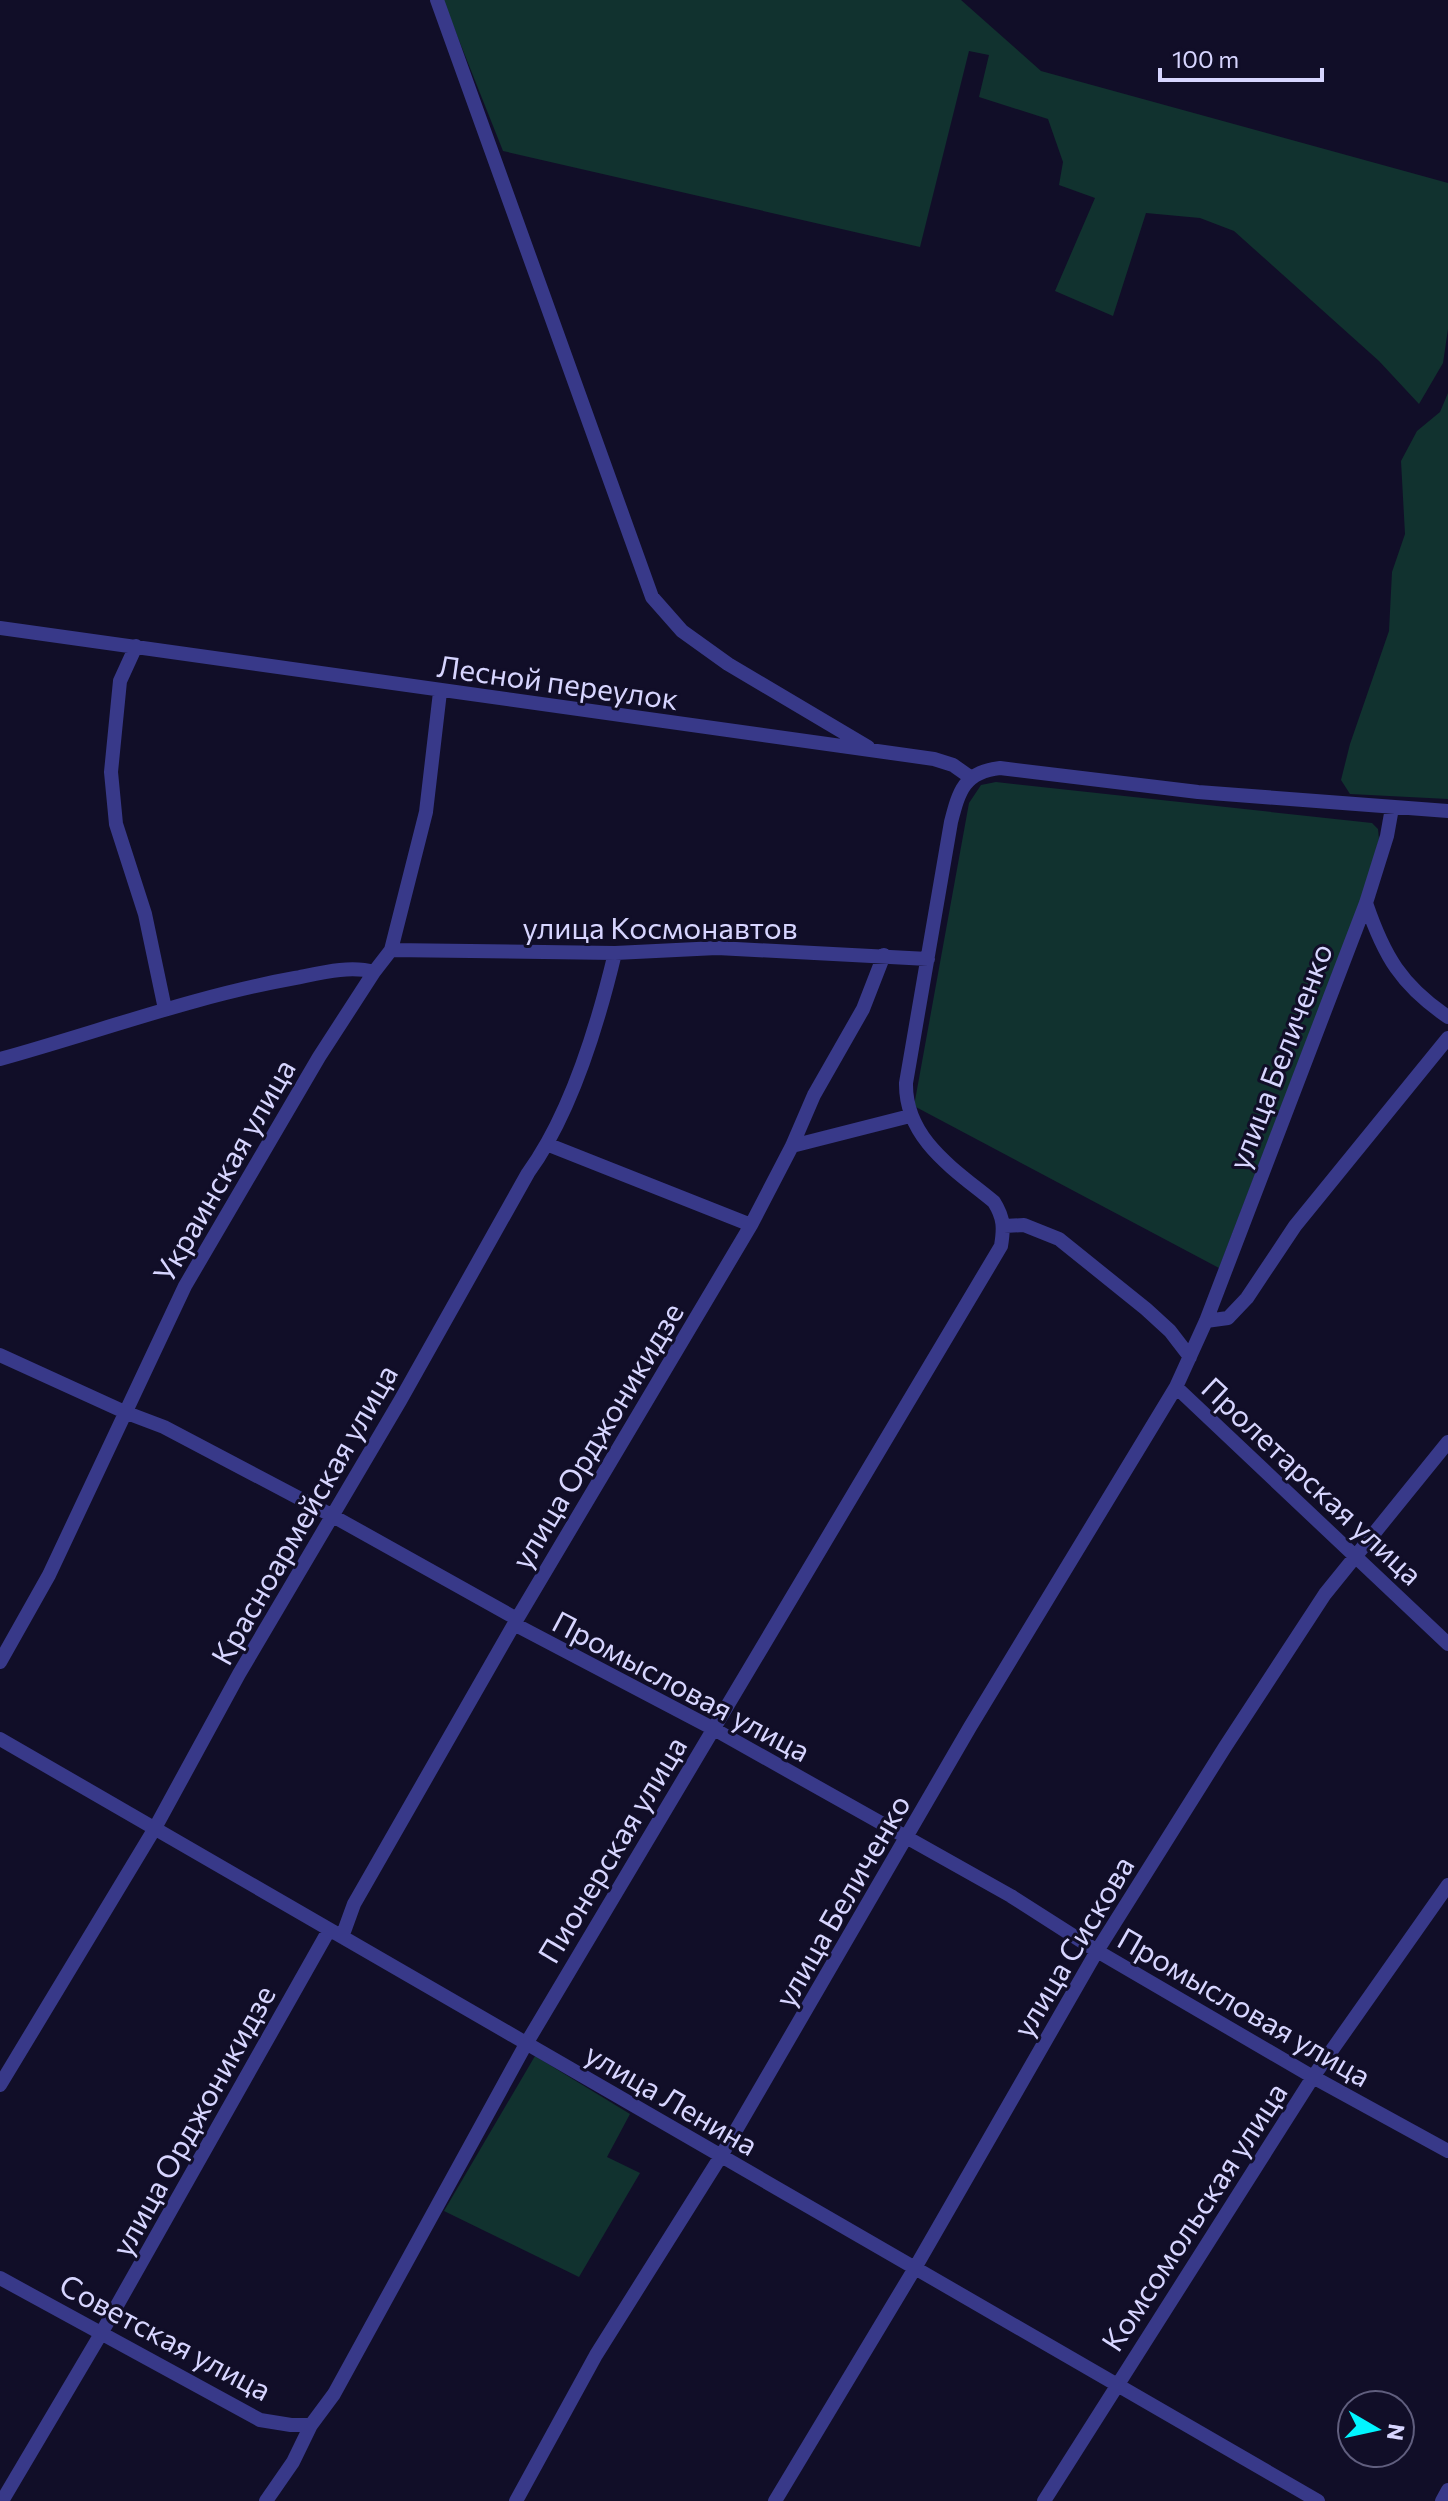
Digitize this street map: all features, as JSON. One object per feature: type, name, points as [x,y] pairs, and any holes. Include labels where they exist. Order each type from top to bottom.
[{"type":"street","points":[[437,0],[652,597],[682,631],[728,664],[876,751]]},
{"type":"street","name":"Лесной переулок","points":[[0,628],[934,759],[953,765],[970,777]]},
{"type":"street","points":[[136,646],[120,681],[111,772],[114,811],[145,914],[165,1009]]},
{"type":"street","name":"Украинская улица","points":[[0,1662],[49,1575],[185,1286],[319,1057],[391,950],[426,812],[440,692]]},
{"type":"street","points":[[1004,1226],[994,1202],[924,1141],[905,1102],[951,822],[970,777],[983,770],[1000,768],[1198,792],[1448,811]]},
{"type":"street","name":"улица Беличенко","points":[[516,2501],[596,2355],[721,2156],[908,1839],[970,1727],[1176,1387],[1206,1321],[1366,903],[1380,862],[1392,808]]},
{"type":"street","points":[[1366,903],[1378,939],[1398,974],[1422,999],[1448,1017]]},
{"type":"street","name":"улица Космонавтов","points":[[391,950],[615,953],[717,948],[928,959]]},
{"type":"street","name":"Красноармейская улица","points":[[0,2085],[155,1828],[528,1173],[549,1145],[600,1016],[615,953]]},
{"type":"street","name":"улица Орджоникидзе","points":[[2,2501],[751,1225],[792,1146],[814,1095],[863,1009],[884,955]]},
{"type":"street","points":[[0,1059],[257,985],[318,973],[362,969],[374,972]]},
{"type":"street","points":[[1206,1321],[1228,1318],[1247,1298],[1295,1226],[1448,1038]]},
{"type":"street","points":[[792,1146],[910,1116]]},
{"type":"street","points":[[549,1145],[751,1225]]},
{"type":"street","name":"Пролетарская улица","points":[[1004,1226],[1024,1225],[1059,1239],[1146,1309],[1170,1331],[1190,1357]]},
{"type":"street","name":"Пионерская улица","points":[[266,2501],[293,2462],[311,2425],[334,2394],[526,2044],[1001,1246],[1004,1226]]},
{"type":"street","name":"Промысловая улица","points":[[0,1355],[164,1427],[331,1515],[516,1622],[1011,1896],[1097,1951],[1313,2077],[1448,2151]]},
{"type":"street","name":"Пролетарская улица","points":[[1176,1387],[1448,1644]]},
{"type":"street","name":"улица Сискова","points":[[775,2501],[915,2268],[1097,1951],[1233,1734],[1325,1594],[1448,1442]]},
{"type":"street","name":"улица Ленина","points":[[0,1739],[1318,2501]]},
{"type":"street","name":"Комсомольская улица","points":[[1044,2501],[1313,2077],[1448,1885]]},
{"type":"street","name":"Советская улица","points":[[0,2278],[260,2420],[311,2425]]},
{"type":"street","points":[[1442,2501],[1448,2490]]},
{"type":"green space","points":[[443,0],[961,0],[1041,71],[1448,183],[1448,329],[1443,363],[1419,404],[1379,361],[1234,231],[1200,218],[1146,213],[1113,316],[1055,291],[1095,198],[1059,185],[1063,162],[1048,119],[979,97],[989,55],[969,51],[920,247],[503,151]]},
{"type":"green space","points":[[1448,393],[1448,799],[1350,794],[1341,780],[1350,744],[1389,631],[1392,572],[1405,534],[1401,461],[1417,431],[1440,412]]},
{"type":"green space","points":[[996,782],[1372,823],[1378,829],[1379,839],[1366,886],[1219,1268],[914,1106],[969,803],[981,785]]},
{"type":"green space","points":[[535,2056],[630,2114],[607,2157],[640,2173],[579,2277],[444,2211]]}]
